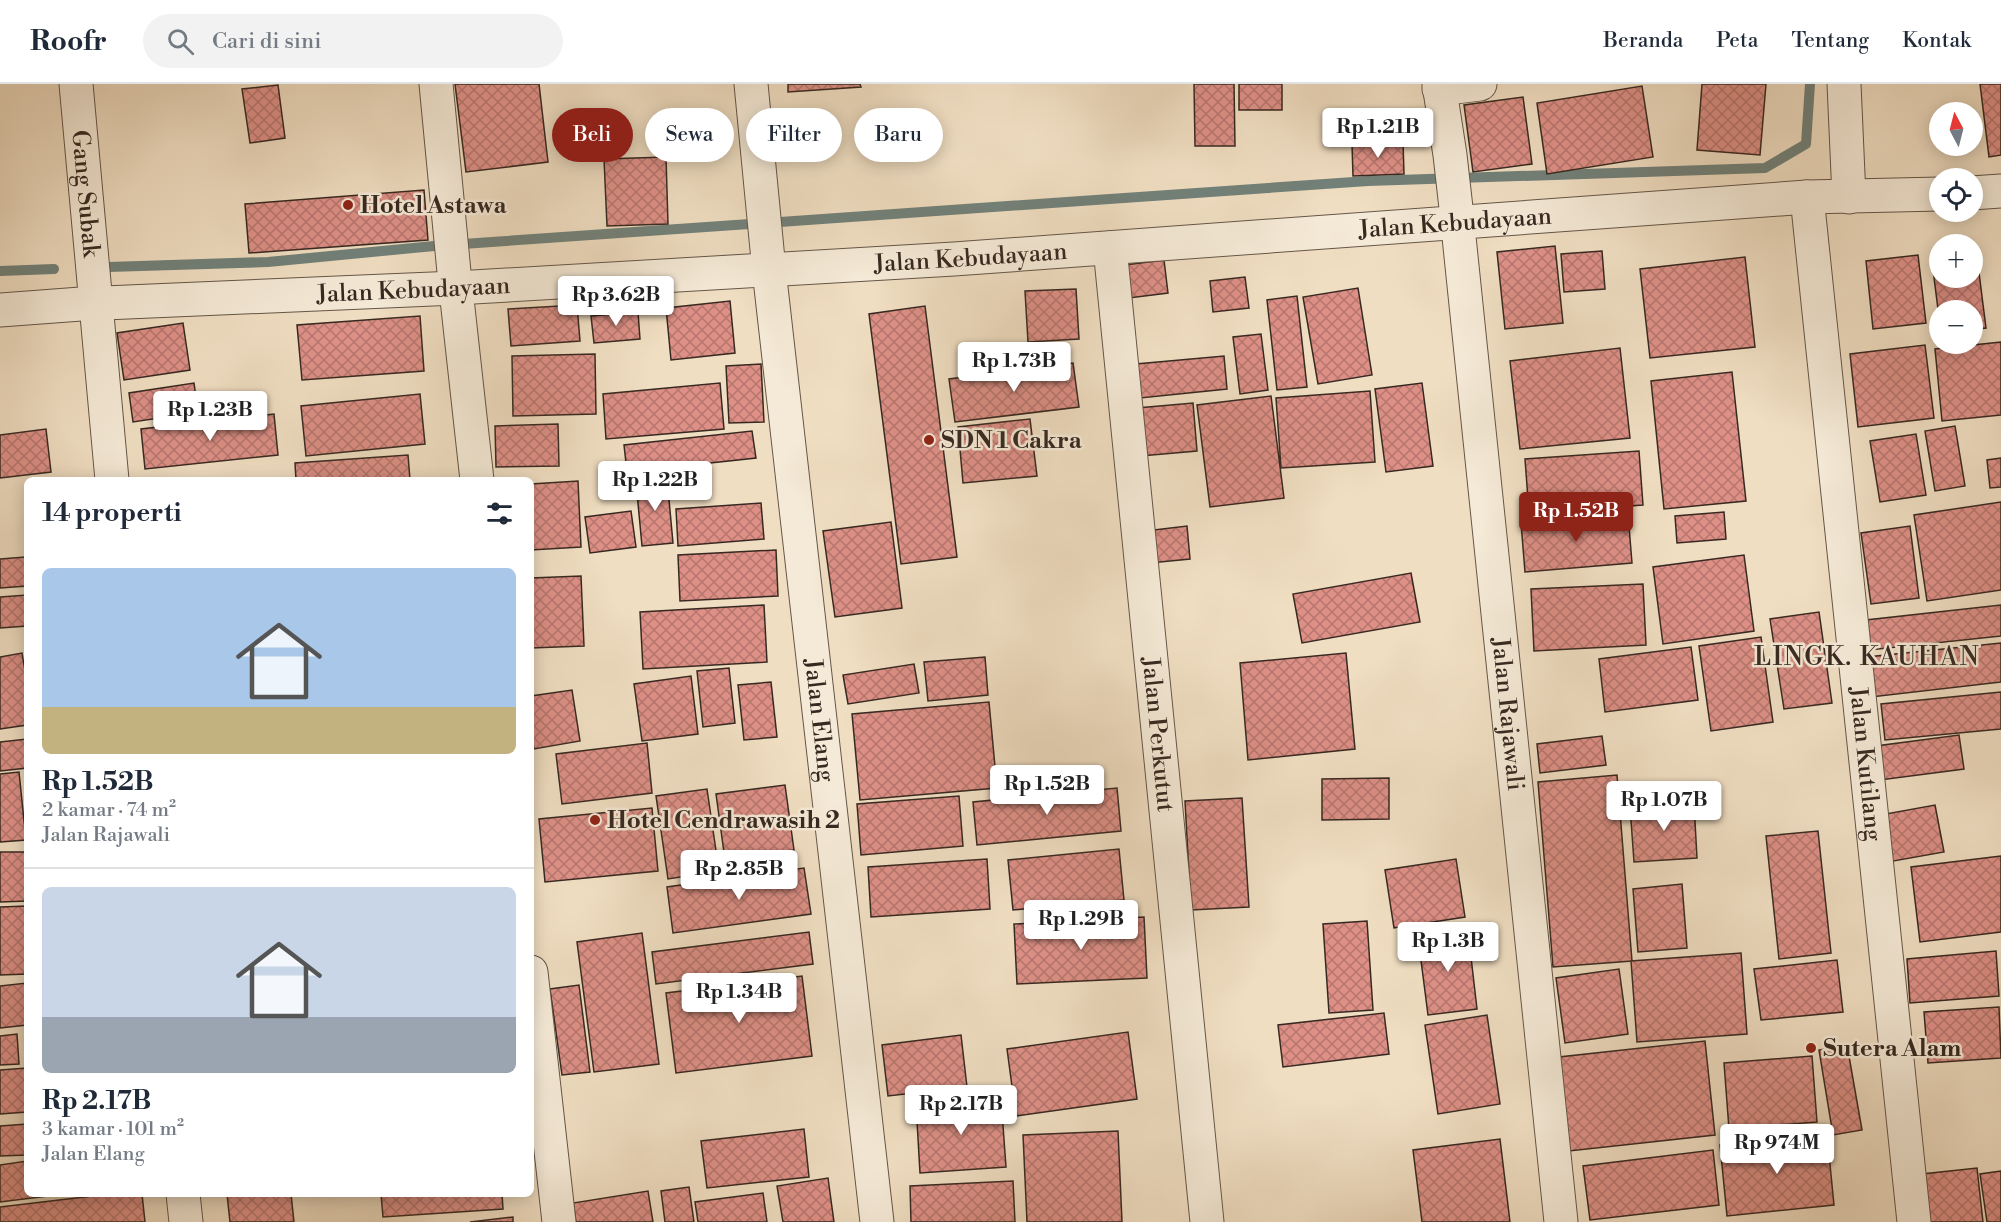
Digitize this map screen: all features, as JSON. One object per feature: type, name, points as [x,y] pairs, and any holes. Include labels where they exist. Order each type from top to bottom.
[{"type":"street","name":"Gang Subak","points":[[76,84],[112,477]]},
{"type":"street","points":[[436,84],[477,477]]},
{"type":"street","name":"Jalan Elang","points":[[751,84],[768,263],[877,1222]]},
{"type":"street","points":[[1439,86],[1480,84]]},
{"type":"street","points":[[1844,84],[1849,197]]},
{"type":"street","name":"Jalan Rajawali","points":[[1439,86],[1457,215],[1561,1222]]},
{"type":"street","points":[[1983,192],[2001,191]]},
{"type":"street","name":"Jalan Kebudayaan","points":[[0,309],[455,280],[1110,248],[1457,215],[1807,197],[1929,194]]},
{"type":"street","name":"Jalan Kutilang","points":[[1807,197],[1914,1222]]},
{"type":"street","name":"Jalan Perkutut","points":[[1110,248],[1207,1222]]},
{"type":"street","points":[[534,999],[559,1222]]},
{"type":"street","points":[[183,1197],[186,1222]]},
{"type":"building","points":[[455,84],[539,84],[548,162],[466,172]]},
{"type":"building","points":[[788,84],[860,84],[861,87],[788,92]]},
{"type":"building","points":[[1194,84],[1234,84],[1235,146],[1195,146]]},
{"type":"building","points":[[1239,84],[1282,84],[1282,110],[1239,110]]},
{"type":"building","points":[[1702,84],[1766,84],[1760,155],[1697,150]]},
{"type":"building","points":[[1980,84],[2001,84],[2001,155],[1989,157]]},
{"type":"building","points":[[278,85],[285,138],[250,143],[242,89]]},
{"type":"building","points":[[1642,86],[1653,157],[1547,174],[1537,103]]},
{"type":"building","points":[[1523,97],[1532,164],[1473,172],[1464,105]]},
{"type":"building","points":[[1403,142],[1404,174],[1353,176],[1352,144]]},
{"type":"building","points":[[633,158],[645,158],[645,162],[666,162],[668,224],[607,226],[604,162],[633,162]]},
{"type":"building","points":[[424,190],[428,240],[249,253],[245,204]]},
{"type":"building","points":[[1555,246],[1563,323],[1505,329],[1497,252]]},
{"type":"building","points":[[1602,251],[1605,289],[1564,292],[1561,254]]},
{"type":"building","points":[[1918,255],[1926,323],[1873,329],[1866,261]]},
{"type":"building","points":[[1745,257],[1755,347],[1650,358],[1640,269]]},
{"type":"building","points":[[1164,260],[1168,293],[1121,299],[1117,266]]},
{"type":"building","points":[[1245,277],[1249,308],[1213,312],[1210,281]]},
{"type":"building","points":[[1358,288],[1372,375],[1318,384],[1303,297]]},
{"type":"building","points":[[1935,288],[1981,288],[1982,300],[1937,300]]},
{"type":"building","points":[[1076,289],[1079,339],[1028,342],[1025,291]]},
{"type":"building","points":[[1297,296],[1307,387],[1277,390],[1267,300]]},
{"type":"building","points":[[730,301],[735,353],[671,360],[666,308]]},
{"type":"building","points":[[1983,304],[1986,328],[1983,328]]},
{"type":"building","points":[[577,305],[580,341],[511,346],[508,309]]},
{"type":"building","points":[[925,306],[957,557],[901,564],[869,314]]},
{"type":"building","points":[[638,312],[640,339],[594,343],[591,316]]},
{"type":"building","points":[[420,316],[424,371],[302,380],[297,325]]},
{"type":"building","points":[[183,323],[190,370],[124,380],[117,333]]},
{"type":"building","points":[[1261,334],[1268,390],[1240,394],[1233,337]]},
{"type":"building","points":[[2001,342],[2001,415],[1942,421],[1935,354],[1983,354],[1983,344]]},
{"type":"building","points":[[1925,345],[1934,418],[1858,427],[1850,354]]},
{"type":"building","points":[[1620,348],[1630,438],[1520,449],[1510,361]]},
{"type":"building","points":[[595,354],[596,414],[513,416],[512,356]]},
{"type":"building","points":[[1224,356],[1227,389],[1140,398],[1136,364]]},
{"type":"building","points":[[1073,363],[1079,407],[955,422],[949,379]]},
{"type":"building","points":[[761,364],[764,422],[729,423],[726,366]]},
{"type":"building","points":[[1732,372],[1746,501],[1664,509],[1651,381]]},
{"type":"building","points":[[194,383],[198,412],[133,422],[129,393]]},
{"type":"building","points":[[720,383],[724,429],[606,439],[603,394]]},
{"type":"building","points":[[1422,383],[1433,466],[1386,472],[1375,389]]},
{"type":"building","points":[[1370,391],[1375,462],[1281,468],[1276,398]]},
{"type":"building","points":[[420,394],[425,444],[306,456],[301,406]]},
{"type":"building","points":[[1271,396],[1284,498],[1210,507],[1197,405]]},
{"type":"building","points":[[1193,403],[1197,451],[1141,456],[1137,408]]},
{"type":"building","points":[[274,414],[278,455],[145,469],[141,429]]},
{"type":"building","points":[[1030,419],[1037,476],[963,483],[958,427]]},
{"type":"building","points":[[558,424],[559,466],[496,467],[495,426]]},
{"type":"building","points":[[1955,426],[1965,486],[1935,491],[1925,431]]},
{"type":"building","points":[[46,429],[51,472],[0,478],[0,435]]},
{"type":"building","points":[[752,431],[756,458],[627,472],[624,445]]},
{"type":"building","points":[[1916,434],[1926,495],[1880,502],[1870,441]]},
{"type":"building","points":[[1639,451],[1643,505],[1529,513],[1525,459]]},
{"type":"building","points":[[408,455],[410,477],[296,477],[295,463]]},
{"type":"building","points":[[2001,458],[2001,487],[1990,488],[1987,460]]},
{"type":"building","points":[[667,478],[673,543],[642,546],[636,482]]},
{"type":"building","points":[[578,481],[581,547],[534,550],[534,484]]},
{"type":"building","points":[[2001,502],[2001,590],[1927,601],[1914,515]]},
{"type":"building","points":[[761,503],[764,539],[678,546],[676,509]]},
{"type":"building","points":[[631,511],[636,547],[590,553],[585,517]]},
{"type":"building","points":[[1724,512],[1726,539],[1677,543],[1675,516]]},
{"type":"building","points":[[1628,514],[1632,563],[1525,572],[1521,523]]},
{"type":"building","points":[[891,522],[902,608],[835,617],[823,531]]},
{"type":"building","points":[[1187,526],[1190,559],[1150,563],[1146,531]]},
{"type":"building","points":[[1910,526],[1919,598],[1871,604],[1861,533]]},
{"type":"building","points":[[776,550],[778,596],[680,601],[678,555]]},
{"type":"building","points":[[1744,555],[1754,631],[1663,644],[1653,567]]},
{"type":"building","points":[[24,557],[24,586],[0,588],[0,559]]},
{"type":"building","points":[[1411,573],[1420,622],[1302,643],[1293,594]]},
{"type":"building","points":[[581,576],[584,646],[534,648],[534,578]]},
{"type":"building","points":[[1643,584],[1646,645],[1534,651],[1531,589]]},
{"type":"building","points":[[24,595],[24,626],[0,628],[0,597]]},
{"type":"building","points":[[764,605],[767,662],[643,669],[640,612]]},
{"type":"building","points":[[2001,605],[2001,636],[1869,650],[1866,620]]},
{"type":"building","points":[[1819,612],[1832,703],[1784,709],[1770,619]]},
{"type":"building","points":[[1761,637],[1773,722],[1711,731],[1699,646]]},
{"type":"building","points":[[2001,643],[2001,682],[1871,697],[1867,657]]},
{"type":"building","points":[[1691,647],[1698,700],[1605,712],[1599,659]]},
{"type":"building","points":[[22,653],[24,725],[0,729],[0,657]]},
{"type":"building","points":[[1346,653],[1355,749],[1248,760],[1240,663]]},
{"type":"building","points":[[985,657],[988,695],[928,701],[924,662]]},
{"type":"building","points":[[914,664],[919,693],[848,704],[843,675]]},
{"type":"building","points":[[729,668],[735,723],[703,727],[697,671]]},
{"type":"building","points":[[691,676],[698,734],[642,741],[634,684]]},
{"type":"building","points":[[771,682],[777,737],[744,740],[738,685]]},
{"type":"building","points":[[572,690],[580,741],[534,749],[534,696]]},
{"type":"building","points":[[2001,692],[2001,729],[1885,740],[1881,704]]},
{"type":"building","points":[[989,702],[997,788],[860,800],[852,714]]},
{"type":"building","points":[[1959,735],[1964,769],[1880,780],[1876,746]]},
{"type":"building","points":[[1602,736],[1606,765],[1540,773],[1537,744]]},
{"type":"building","points":[[24,739],[24,768],[0,771],[0,742]]},
{"type":"building","points":[[647,743],[652,793],[562,804],[556,754]]},
{"type":"building","points":[[19,772],[24,840],[0,842],[0,774]]},
{"type":"building","points":[[1617,775],[1632,961],[1553,967],[1538,782]]},
{"type":"building","points":[[1389,778],[1389,819],[1322,820],[1322,779]]},
{"type":"building","points":[[785,785],[794,850],[725,860],[716,794]]},
{"type":"building","points":[[1117,788],[1121,831],[977,845],[973,802]]},
{"type":"building","points":[[707,789],[719,871],[668,879],[656,796]]},
{"type":"building","points":[[959,796],[963,846],[861,855],[857,804]]},
{"type":"building","points":[[1242,798],[1249,907],[1191,910],[1185,801]]},
{"type":"building","points":[[1694,803],[1697,858],[1634,862],[1630,807]]},
{"type":"building","points":[[1935,805],[1944,852],[1888,862],[1880,815]]},
{"type":"building","points":[[652,808],[658,871],[545,882],[539,819]]},
{"type":"building","points":[[1818,831],[1831,953],[1779,959],[1766,836]]},
{"type":"building","points":[[1119,849],[1124,900],[1013,910],[1008,860]]},
{"type":"building","points":[[0,852],[24,852],[24,901],[0,902]]},
{"type":"building","points":[[2001,856],[2001,932],[1920,942],[1911,867]]},
{"type":"building","points":[[987,859],[990,909],[871,917],[868,867]]},
{"type":"building","points":[[1456,859],[1465,917],[1394,928],[1385,870]]},
{"type":"building","points":[[804,868],[811,914],[673,933],[667,887]]},
{"type":"building","points":[[1682,884],[1687,948],[1638,952],[1633,889]]},
{"type":"building","points":[[24,906],[24,974],[0,975],[0,907]]},
{"type":"building","points":[[1144,917],[1147,978],[1017,984],[1014,924]]},
{"type":"building","points":[[1367,921],[1373,1010],[1329,1013],[1323,924]]},
{"type":"building","points":[[1468,931],[1477,1009],[1428,1015],[1418,937]]},
{"type":"building","points":[[809,932],[813,964],[656,984],[652,952]]},
{"type":"building","points":[[642,933],[659,1064],[594,1072],[577,942]]},
{"type":"building","points":[[1996,951],[1999,996],[1910,1003],[1907,959]]},
{"type":"building","points":[[1741,953],[1747,1034],[1637,1042],[1631,961]]},
{"type":"building","points":[[1837,960],[1843,1012],[1761,1020],[1754,969]]},
{"type":"building","points":[[1619,969],[1628,1034],[1565,1043],[1556,978]]},
{"type":"building","points":[[802,976],[812,1056],[676,1073],[666,993]]},
{"type":"building","points":[[24,983],[24,1025],[0,1028],[0,986]]},
{"type":"building","points":[[579,985],[590,1072],[562,1075],[550,989]]},
{"type":"building","points":[[1999,1007],[2001,1058],[1928,1063],[1924,1012]]},
{"type":"building","points":[[1384,1013],[1389,1054],[1283,1067],[1278,1025]]},
{"type":"building","points":[[1487,1015],[1500,1104],[1438,1114],[1425,1025]]},
{"type":"building","points":[[1128,1032],[1137,1099],[1016,1116],[1007,1049]]},
{"type":"building","points":[[17,1034],[19,1064],[0,1065],[0,1036]]},
{"type":"building","points":[[961,1035],[967,1087],[888,1096],[882,1045]]},
{"type":"building","points":[[1705,1041],[1715,1135],[1569,1151],[1559,1057]]},
{"type":"building","points":[[1847,1045],[1862,1130],[1833,1135],[1819,1050]]},
{"type":"building","points":[[1812,1056],[1817,1122],[1729,1129],[1724,1063]]},
{"type":"building","points":[[24,1068],[24,1112],[0,1114],[0,1070]]},
{"type":"building","points":[[1001,1098],[1006,1167],[920,1173],[916,1104]]},
{"type":"building","points":[[24,1124],[24,1155],[0,1156],[0,1126]]},
{"type":"building","points":[[804,1129],[809,1177],[707,1188],[701,1141]]},
{"type":"building","points":[[1118,1131],[1122,1222],[1027,1222],[1023,1135]]},
{"type":"building","points":[[1827,1134],[1834,1205],[1727,1216],[1720,1145]]},
{"type":"building","points":[[1500,1139],[1510,1222],[1422,1222],[1413,1150]]},
{"type":"building","points":[[1713,1150],[1719,1205],[1590,1220],[1583,1166]]},
{"type":"building","points":[[24,1161],[24,1197],[40,1197],[0,1202],[0,1165]]},
{"type":"building","points":[[1977,1168],[1983,1222],[1927,1222],[1922,1174]]},
{"type":"building","points":[[2001,1171],[2001,1222],[1987,1222],[1980,1174]]},
{"type":"building","points":[[828,1178],[834,1222],[783,1222],[777,1186]]},
{"type":"building","points":[[1013,1181],[1015,1222],[911,1222],[910,1186]]},
{"type":"building","points":[[689,1187],[694,1222],[665,1222],[661,1191]]},
{"type":"building","points":[[648,1191],[653,1222],[576,1222],[573,1203]]},
{"type":"building","points":[[763,1193],[767,1222],[698,1222],[695,1202]]},
{"type":"building","points":[[85,1197],[142,1197],[145,1222],[0,1222],[0,1207]]},
{"type":"building","points":[[227,1197],[291,1197],[294,1222],[230,1222]]},
{"type":"building","points":[[381,1197],[502,1197],[503,1209],[383,1217]]},
{"type":"building","points":[[513,1217],[513,1222],[470,1222]]},
{"type":"waterway","points":[[108,267],[268,262],[434,246],[1368,181],[1765,168],[1806,144],[1810,84]]},
{"type":"waterway","points":[[0,271],[54,269]]},
{"type":"place","name":"Hotel Astawa","points":[[348,205]]},
{"type":"place","name":"SDN 1 Cakra","points":[[929,440]]},
{"type":"place","name":"Hotel Cendrawasih 2","points":[[595,820]]},
{"type":"place","name":"Sutera Alam","points":[[1811,1048]]},
{"type":"district","name":"LINGK. KAUHAN","points":[[1867,656]]}]
